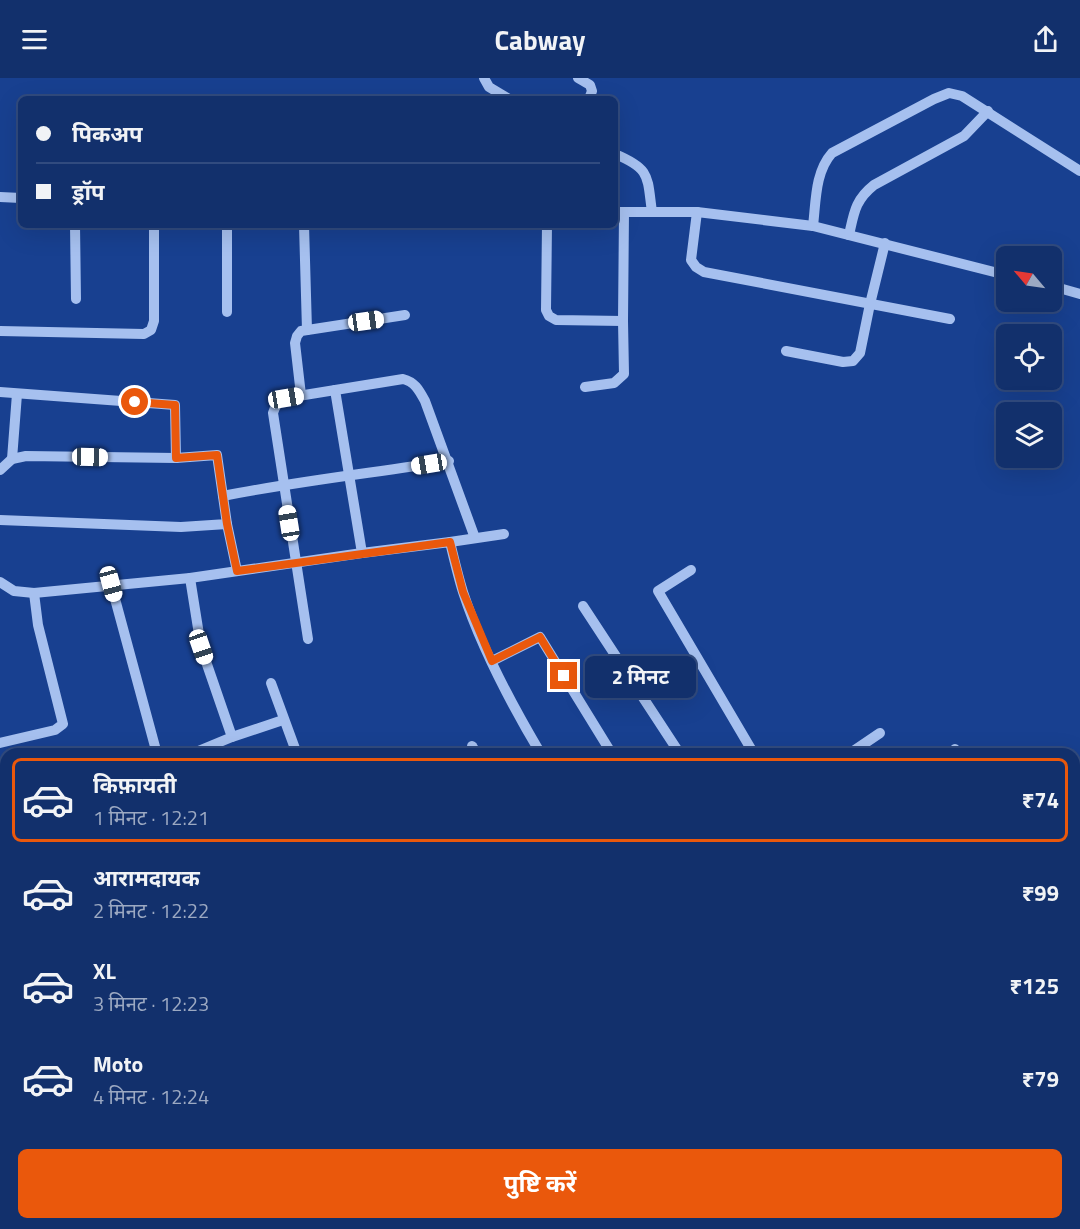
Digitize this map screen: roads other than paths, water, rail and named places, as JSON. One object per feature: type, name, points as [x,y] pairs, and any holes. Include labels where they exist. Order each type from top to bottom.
[{"type":"street","points":[[484,78],[489,87],[504,96]]},
{"type":"street","points":[[578,78],[590,85],[592,91],[590,96]]},
{"type":"street","points":[[813,226],[820,173],[824,162],[832,153],[949,93],[962,96],[1080,171]]},
{"type":"street","points":[[849,235],[862,194],[964,136],[987,111]]},
{"type":"street","points":[[618,155],[638,165],[645,172],[652,212]]},
{"type":"street","points":[[0,197],[18,198]]},
{"type":"street","points":[[585,387],[614,383],[624,374],[619,212],[697,212],[813,226],[996,272]]},
{"type":"street","points":[[697,212],[691,260],[704,272],[950,319]]},
{"type":"street","points":[[75,228],[76,299]]},
{"type":"street","points":[[0,331],[144,334],[151,330],[154,321],[154,228]]},
{"type":"street","points":[[227,312],[228,228]]},
{"type":"street","points":[[304,228],[307,330]]},
{"type":"street","points":[[547,228],[546,310],[549,316],[556,320],[623,321]]},
{"type":"street","points":[[786,351],[843,362],[853,361],[860,353],[885,243]]},
{"type":"street","points":[[1062,289],[1080,294]]},
{"type":"street","points":[[301,395],[295,343],[301,331],[405,315]]},
{"type":"street","points":[[308,639],[273,413],[280,401],[301,395],[403,379],[410,381],[418,387],[425,401],[475,538]]},
{"type":"street","points":[[335,390],[362,553]]},
{"type":"street","points":[[0,392],[175,405],[176,458]]},
{"type":"street","points":[[12,459],[17,394]]},
{"type":"street","points":[[0,470],[12,459],[26,456],[176,458],[217,455],[227,524],[237,571]]},
{"type":"street","points":[[223,496],[283,484],[350,477],[448,461]]},
{"type":"street","points":[[0,520],[181,527],[227,524]]},
{"type":"street","points":[[0,582],[14,591],[34,593],[190,578],[504,534]]},
{"type":"street","points":[[450,542],[463,592],[492,661],[539,748]]},
{"type":"street","points":[[691,570],[658,591],[751,748]]},
{"type":"street","points":[[190,578],[201,647],[232,737]]},
{"type":"street","points":[[111,584],[155,748]]},
{"type":"street","points":[[0,743],[55,730],[63,724],[38,625],[34,593]]},
{"type":"street","points":[[583,606],[676,748]]},
{"type":"street","points":[[492,661],[540,637],[608,748]]},
{"type":"street","points":[[271,683],[295,748]]},
{"type":"street","points":[[205,748],[284,720]]},
{"type":"street","points":[[858,748],[880,733]]}]
